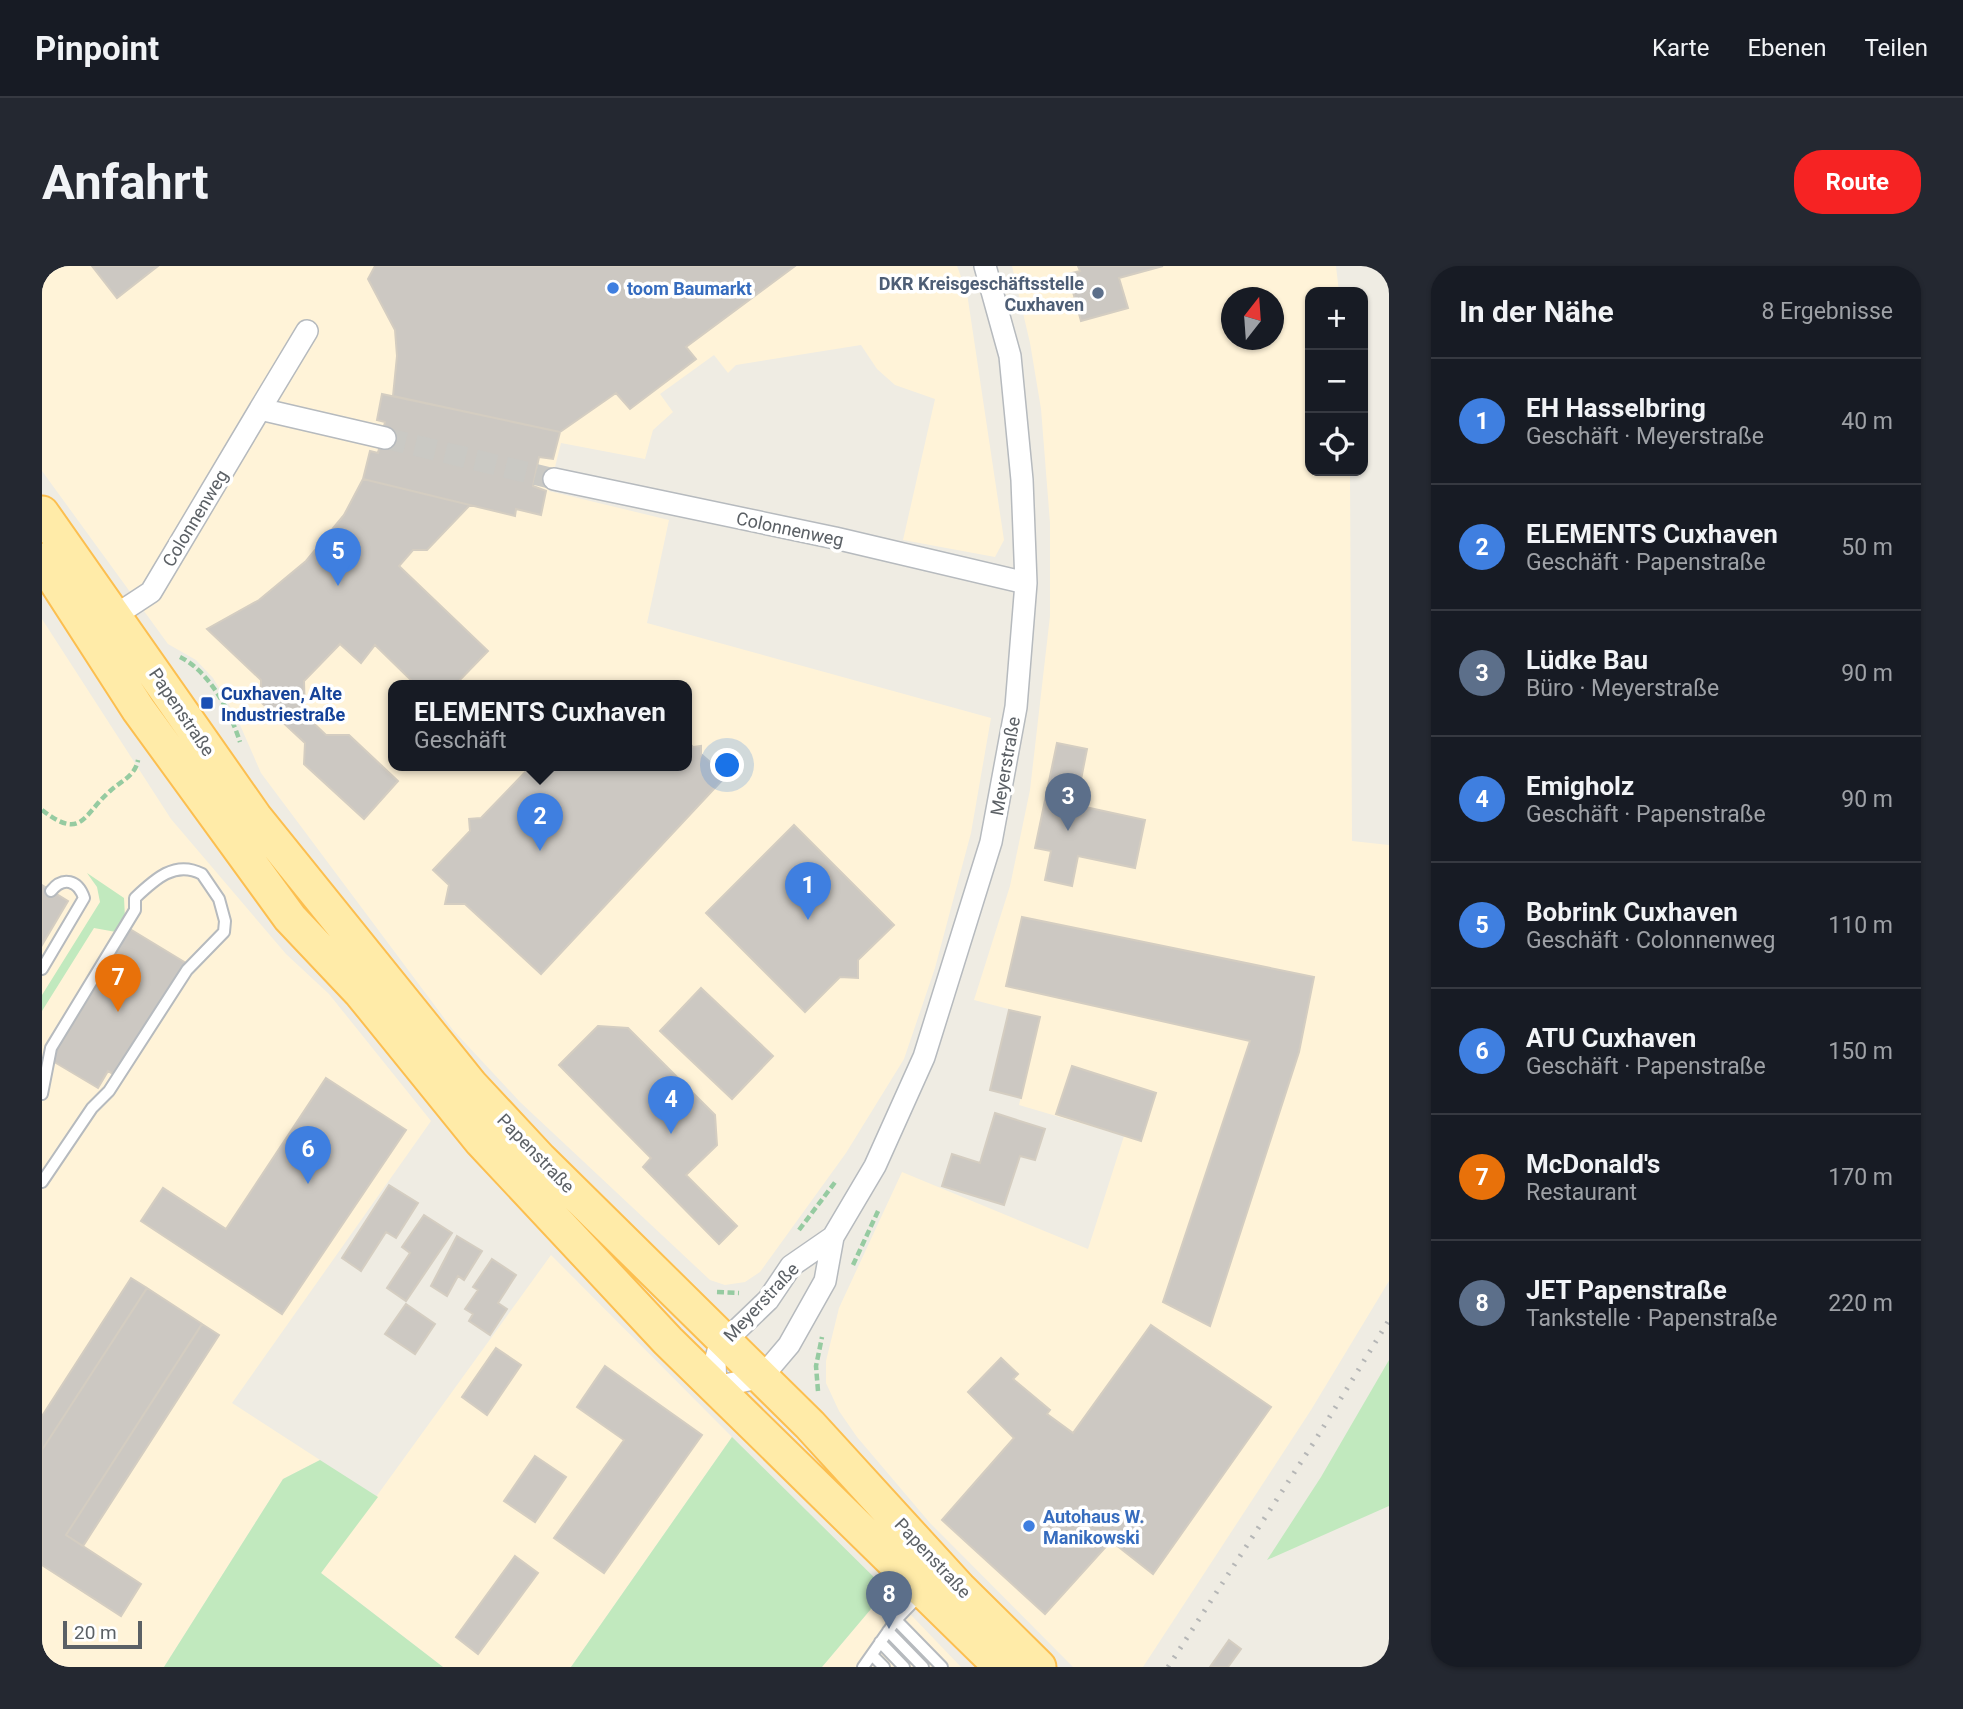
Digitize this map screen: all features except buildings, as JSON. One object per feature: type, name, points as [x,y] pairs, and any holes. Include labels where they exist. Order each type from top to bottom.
[{"type":"main road","points":[[48,521],[83,595]]},
{"type":"main road","points":[[42,560],[83,595]]},
{"type":"main road","name":"Papenstraße","points":[[83,595],[116,615],[255,817],[471,1085],[550,1168],[760,1375],[959,1588],[1039,1667]]},
{"type":"main road","name":"Papenstraße","points":[[83,595],[138,709],[290,918],[361,993],[481,1141],[638,1310],[1001,1667]]},
{"type":"street","name":"Meyerstraße","points":[[760,1375],[789,1345],[825,1281],[833,1237],[875,1166],[905,1102],[965,931],[991,842],[1017,696],[1026,583],[1021,467],[1010,356],[985,266]]},
{"type":"street","name":"Colonnenweg","points":[[116,615],[151,592],[307,331]]},
{"type":"street","points":[[260,409],[385,439]]},
{"type":"street","name":"Colonnenweg","points":[[554,479],[823,536],[1026,583]]},
{"type":"street","name":"Meyerstraße","points":[[716,1387],[717,1353],[725,1340],[768,1300],[792,1266],[833,1237]]},
{"type":"street","points":[[716,1387],[760,1375]]},
{"type":"lane","points":[[42,1094],[51,1048],[135,910],[135,898],[169,872],[180,868],[202,874],[219,899],[225,921],[224,932],[187,970],[109,1091],[92,1108],[42,1182]]},
{"type":"lane","points":[[42,969],[84,898],[78,885],[69,881],[61,882],[51,891]]},
{"type":"lane","points":[[863,1667],[896,1620],[923,1592]]},
{"type":"lane","points":[[896,1620],[942,1667]]},
{"type":"lane","points":[[888,1631],[923,1667]]},
{"type":"lane","points":[[880,1642],[904,1667]]},
{"type":"lane","points":[[872,1655],[884,1667]]},
{"type":"path","points":[[42,810],[59,822],[79,822],[88,817],[110,791],[132,774],[138,760]]},
{"type":"path","points":[[793,1237],[838,1178]]},
{"type":"path","points":[[731,1295],[745,1292]]},
{"type":"shaded area","points":[[42,266],[957,266],[967,293],[1004,540],[995,557],[903,540],[935,399],[895,385],[877,369],[861,345],[736,365],[728,373],[714,355],[660,394],[673,412],[653,430],[645,459],[561,443],[549,491],[669,520],[647,623],[991,718],[971,833],[935,968],[904,1059],[846,1153],[760,1272],[745,1282],[725,1285],[710,1280],[520,1102],[453,1030],[261,773],[237,718],[213,678],[196,660],[168,644],[42,471]]},
{"type":"shaded area","points":[[1012,266],[1336,266],[1338,287],[1305,287],[1305,476],[1350,476],[1352,841],[1389,845],[1389,1281],[1311,1410],[1143,1667],[1073,1667],[930,1523],[857,1437],[839,1411],[826,1383],[826,1361],[839,1308],[902,1172],[1088,1249],[1124,1136],[1019,1105],[1039,1017],[974,1000],[1010,886],[1030,790],[1050,616],[1050,523],[1041,409],[1030,343]]},
{"type":"shaded area","points":[[42,619],[171,819],[286,954],[329,994],[431,1121],[232,1403],[320,1460],[283,1479],[164,1667],[42,1667]]},
{"type":"shaded area","points":[[551,1255],[732,1437],[571,1667],[443,1667],[321,1573]]},
{"type":"shaded area","points":[[887,1590],[961,1667],[822,1667]]},
{"type":"green space","points":[[87,873],[124,898],[125,918],[116,932],[94,928],[42,1011],[42,995],[100,902],[97,887]]},
{"type":"green space","points":[[1389,1360],[1389,1506],[1267,1560],[1321,1477]]},
{"type":"green space","points":[[732,1437],[887,1590],[822,1667],[571,1667]]},
{"type":"green space","points":[[320,1460],[378,1497],[321,1573],[443,1667],[164,1667],[283,1479]]},
{"type":"tunnel","points":[[385,438],[554,479]]},
{"type":"railway","points":[[1168,1667],[1316,1439],[1389,1320]]},
{"type":"place","name":"toom Baumarkt","points":[[613,288]]},
{"type":"place","name":"DKR Kreisgeschäftsstelle Cuxhaven","points":[[1098,293]]},
{"type":"place","name":"Bobrink Cuxhaven","points":[[338,586]]},
{"type":"place","name":"Cuxhaven, Alte Industriestraße","points":[[207,703]]},
{"type":"place","name":"Lüdke Bau","points":[[1068,831]]},
{"type":"place","name":"ELEMENTS Cuxhaven","points":[[540,851]]},
{"type":"place","name":"EH Hasselbring","points":[[808,920]]},
{"type":"place","name":"McDonald's","points":[[118,1012]]},
{"type":"place","name":"Emigholz","points":[[671,1134]]},
{"type":"place","name":"ATU Cuxhaven","points":[[308,1184]]},
{"type":"place","name":"Autohaus W. Manikowski","points":[[1029,1526]]},
{"type":"place","name":"JET Papenstraße","points":[[889,1629]]}]
